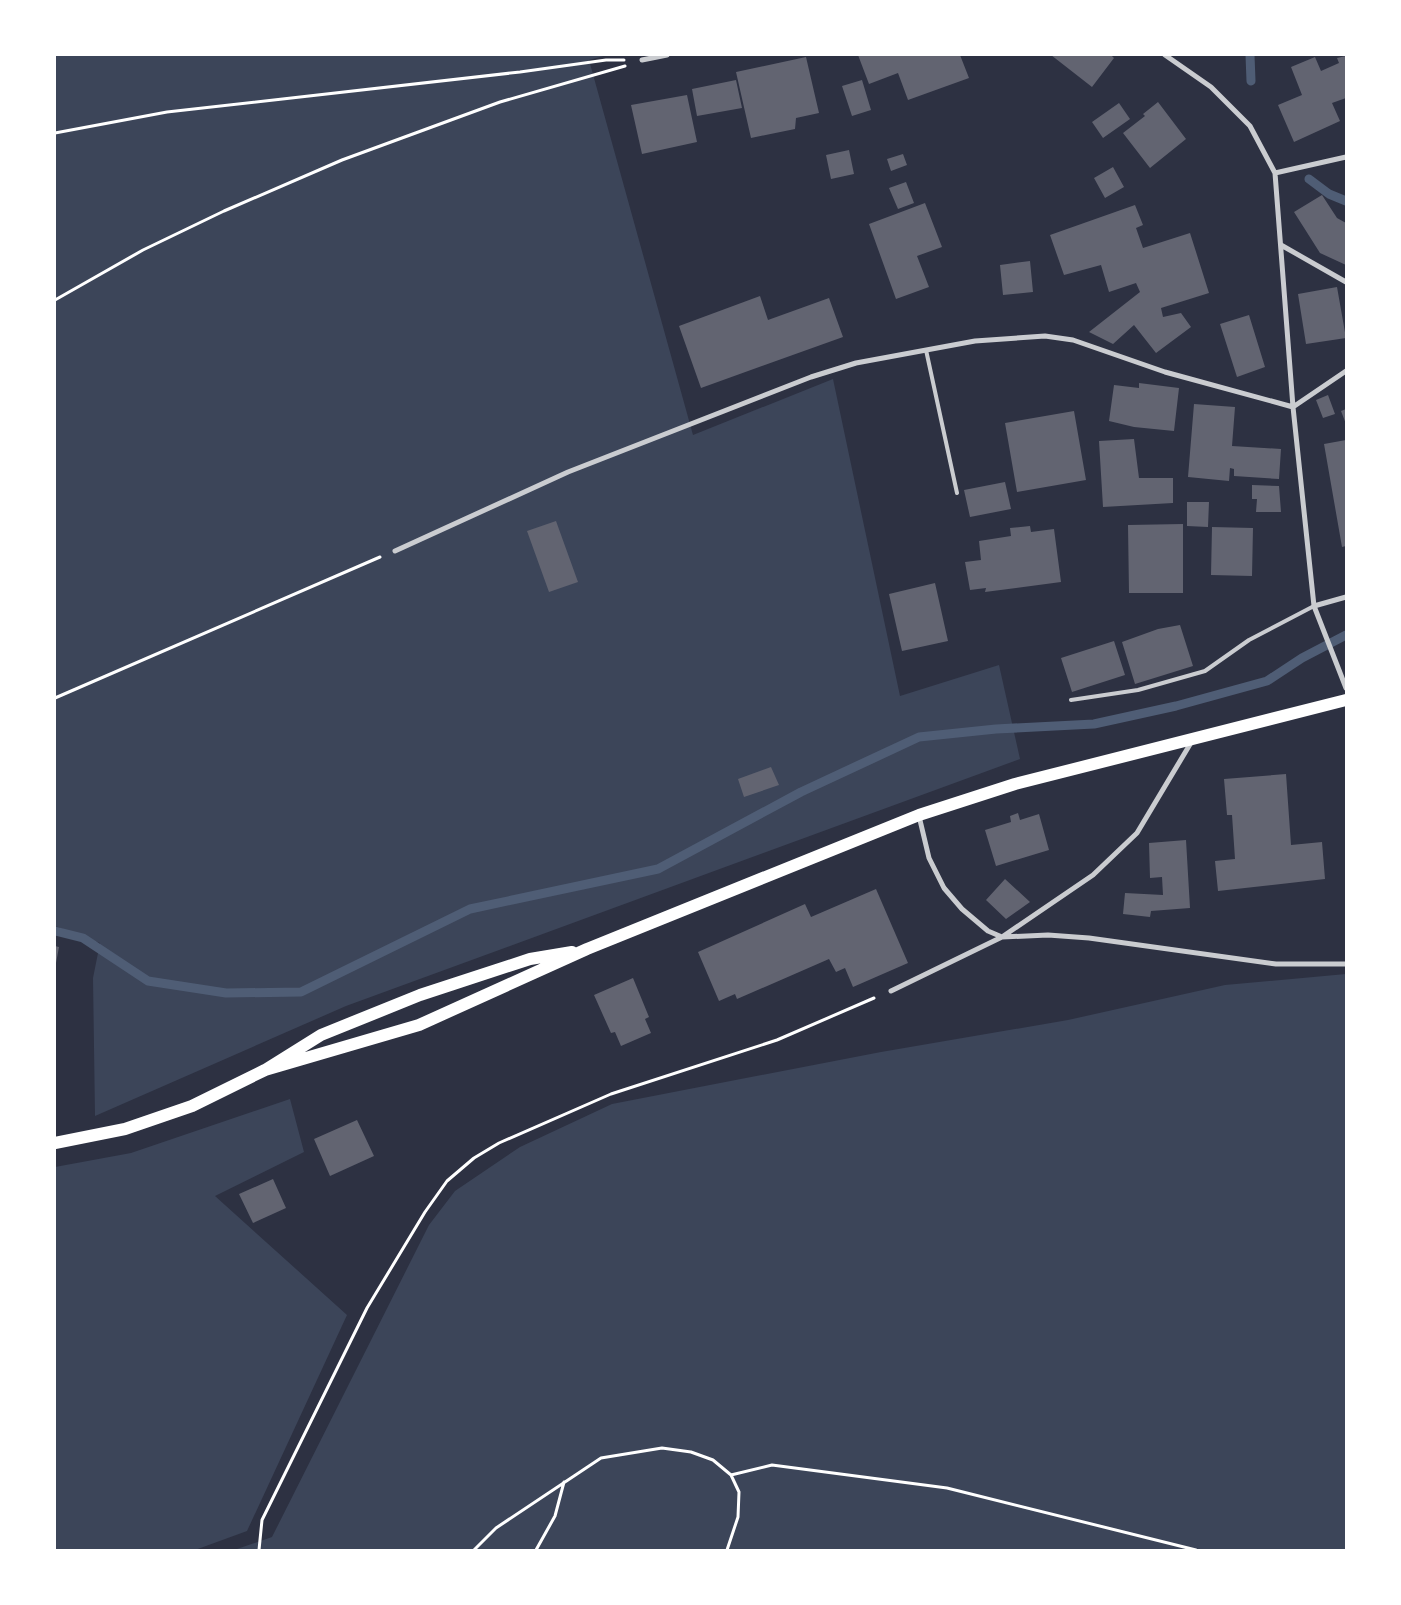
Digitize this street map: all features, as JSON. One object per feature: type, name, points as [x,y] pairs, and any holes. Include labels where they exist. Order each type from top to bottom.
[{"type":"main road","points":[[265,1070],[419,1025],[587,949],[919,815],[1015,784],[1346,700]]},
{"type":"main road","points":[[55,1143],[125,1129],[192,1106],[265,1070],[322,1035],[420,995],[530,959],[587,949]]},
{"type":"street","points":[[642,60],[667,55]]},
{"type":"street","points":[[1165,55],[1210,87],[1250,126],[1275,173],[1293,407],[1314,606],[1346,688]]},
{"type":"street","points":[[1275,173],[1346,157]]},
{"type":"street","points":[[1280,245],[1346,282]]},
{"type":"street","points":[[395,551],[568,472],[811,376],[856,363],[975,341],[1046,336],[1073,340],[1164,372],[1293,407],[1346,371]]},
{"type":"street","points":[[1314,606],[1346,597]]},
{"type":"street","points":[[891,991],[1002,937],[1093,875],[1112,859],[1136,833],[1192,740]]},
{"type":"street","points":[[919,815],[929,858],[944,888],[962,909],[988,931],[1002,937],[1048,935],[1089,938],[1276,964],[1346,964]]},
{"type":"lane","points":[[926,350],[957,493]]},
{"type":"lane","points":[[1071,700],[1138,690],[1204,671],[1249,640],[1314,606]]},
{"type":"path","points":[[55,133],[167,112],[520,72],[606,60],[642,60]]},
{"type":"path","points":[[55,300],[143,250],[224,211],[342,160],[500,102],[642,60]]},
{"type":"path","points":[[55,698],[395,551]]},
{"type":"path","points":[[259,1550],[262,1520],[367,1308],[425,1212],[447,1181],[474,1158],[499,1143],[602,1098],[777,1040],[891,991]]},
{"type":"path","points":[[474,1550],[496,1528],[601,1458],[662,1448],[691,1452],[713,1460],[731,1475],[739,1492],[738,1517],[727,1550]]},
{"type":"path","points":[[731,1475],[772,1465],[947,1488],[1196,1550]]},
{"type":"path","points":[[536,1550],[555,1516],[564,1481]]},
{"type":"shaded area","points":[[55,55],[607,55],[589,60],[693,435],[833,379],[900,696],[999,665],[1020,759],[346,1006],[95,1116],[93,978],[100,943],[55,926]]},
{"type":"shaded area","points":[[1346,974],[1346,1550],[234,1550],[272,1537],[429,1225],[455,1191],[520,1147],[612,1104],[881,1052],[1068,1020],[1225,985]]},
{"type":"shaded area","points":[[290,1099],[304,1152],[215,1196],[347,1315],[247,1531],[195,1550],[55,1550],[55,1167],[131,1153]]},
{"type":"building","points":[[858,55],[960,55],[969,78],[908,100],[898,73],[869,84]]},
{"type":"building","points":[[1051,55],[1111,55],[1114,58],[1092,87]]},
{"type":"building","points":[[1346,56],[1346,98],[1332,103],[1340,121],[1294,142],[1278,105],[1302,95],[1291,67],[1315,57],[1321,71],[1339,63],[1337,58]]},
{"type":"building","points":[[806,57],[819,113],[796,118],[795,129],[751,138],[736,72]]},
{"type":"building","points":[[736,80],[742,108],[697,116],[692,89]]},
{"type":"building","points":[[862,80],[871,110],[852,116],[842,86]]},
{"type":"building","points":[[687,95],[697,142],[642,154],[631,105]]},
{"type":"building","points":[[1158,102],[1186,139],[1150,168],[1123,133],[1145,116],[1143,114]]},
{"type":"building","points":[[1119,103],[1130,119],[1103,138],[1092,122]]},
{"type":"building","points":[[849,150],[854,174],[831,179],[826,155]]},
{"type":"building","points":[[903,154],[907,165],[891,171],[887,159]]},
{"type":"building","points":[[1113,167],[1124,187],[1105,198],[1094,178]]},
{"type":"building","points":[[906,182],[914,203],[898,209],[889,188]]},
{"type":"building","points":[[1322,195],[1337,218],[1346,223],[1346,265],[1320,253],[1294,212]]},
{"type":"building","points":[[925,203],[942,247],[917,256],[929,287],[896,299],[869,224]]},
{"type":"building","points":[[1135,205],[1143,225],[1136,228],[1143,248],[1190,233],[1209,293],[1161,308],[1163,317],[1181,313],[1191,327],[1156,353],[1134,325],[1113,344],[1089,332],[1140,292],[1136,283],[1109,292],[1101,265],[1064,275],[1050,235]]},
{"type":"building","points":[[1030,261],[1033,292],[1003,295],[1000,265]]},
{"type":"building","points":[[1337,287],[1346,338],[1306,344],[1298,294]]},
{"type":"building","points":[[760,296],[768,320],[829,298],[843,337],[701,388],[679,326]]},
{"type":"building","points":[[1249,315],[1265,367],[1237,377],[1220,324]]},
{"type":"building","points":[[1139,383],[1179,388],[1174,431],[1134,427],[1109,421],[1114,385],[1139,388]]},
{"type":"building","points":[[1328,395],[1335,414],[1323,418],[1316,400]]},
{"type":"building","points":[[1194,404],[1235,407],[1232,446],[1281,449],[1279,479],[1234,476],[1234,469],[1230,468],[1229,481],[1188,477]]},
{"type":"building","points":[[1346,409],[1346,424],[1341,411]]},
{"type":"building","points":[[1074,411],[1086,480],[1017,492],[1005,423]]},
{"type":"building","points":[[1134,439],[1139,478],[1173,478],[1173,503],[1103,507],[1099,441]]},
{"type":"building","points":[[1346,440],[1346,546],[1342,547],[1324,444]]},
{"type":"building","points":[[1005,482],[1011,509],[970,517],[964,490]]},
{"type":"building","points":[[1252,485],[1279,486],[1281,512],[1256,512],[1257,499],[1252,499]]},
{"type":"building","points":[[1187,502],[1209,502],[1208,527],[1187,526]]},
{"type":"building","points":[[556,521],[578,582],[549,592],[527,531]]},
{"type":"building","points":[[1183,524],[1183,593],[1129,593],[1128,525]]},
{"type":"building","points":[[1030,526],[1031,532],[1054,529],[1061,582],[985,592],[986,588],[970,590],[965,562],[981,560],[979,541],[1011,536],[1010,528]]},
{"type":"building","points":[[1212,527],[1253,528],[1252,576],[1211,575]]},
{"type":"building","points":[[935,583],[948,641],[902,651],[889,594]]},
{"type":"building","points":[[1180,625],[1193,666],[1135,684],[1122,642],[1158,629]]},
{"type":"building","points":[[1114,641],[1125,675],[1072,692],[1061,658]]},
{"type":"building","points":[[771,767],[779,785],[744,797],[738,779]]},
{"type":"building","points":[[1286,774],[1291,845],[1322,842],[1325,879],[1218,891],[1215,861],[1235,859],[1232,815],[1227,815],[1224,779]]},
{"type":"building","points":[[1018,813],[1020,820],[1039,814],[1049,850],[996,866],[985,830],[1011,822],[1010,816]]},
{"type":"building","points":[[1186,840],[1190,908],[1151,911],[1150,917],[1123,914],[1125,893],[1163,895],[1162,877],[1150,878],[1149,843]]},
{"type":"building","points":[[1005,879],[1030,902],[1006,919],[986,900]]},
{"type":"building","points":[[876,889],[908,963],[853,987],[845,968],[836,972],[829,959],[737,999],[735,994],[719,1001],[698,952],[805,904],[811,917]]},
{"type":"building","points":[[55,946],[59,947],[56,963],[55,962]]},
{"type":"building","points":[[633,978],[649,1017],[645,1019],[651,1033],[621,1046],[615,1032],[611,1033],[594,995]]},
{"type":"building","points":[[357,1120],[374,1156],[330,1176],[314,1139]]},
{"type":"building","points":[[273,1179],[286,1208],[253,1223],[239,1194]]},
{"type":"waterway","points":[[1250,55],[1251,81]]},
{"type":"waterway","points":[[1309,179],[1329,194],[1346,201]]},
{"type":"waterway","points":[[55,931],[83,938],[148,981],[226,993],[301,992],[470,909],[658,869],[801,792],[919,737],[996,729],[1094,724],[1176,706],[1267,681],[1302,658],[1346,635]]}]
